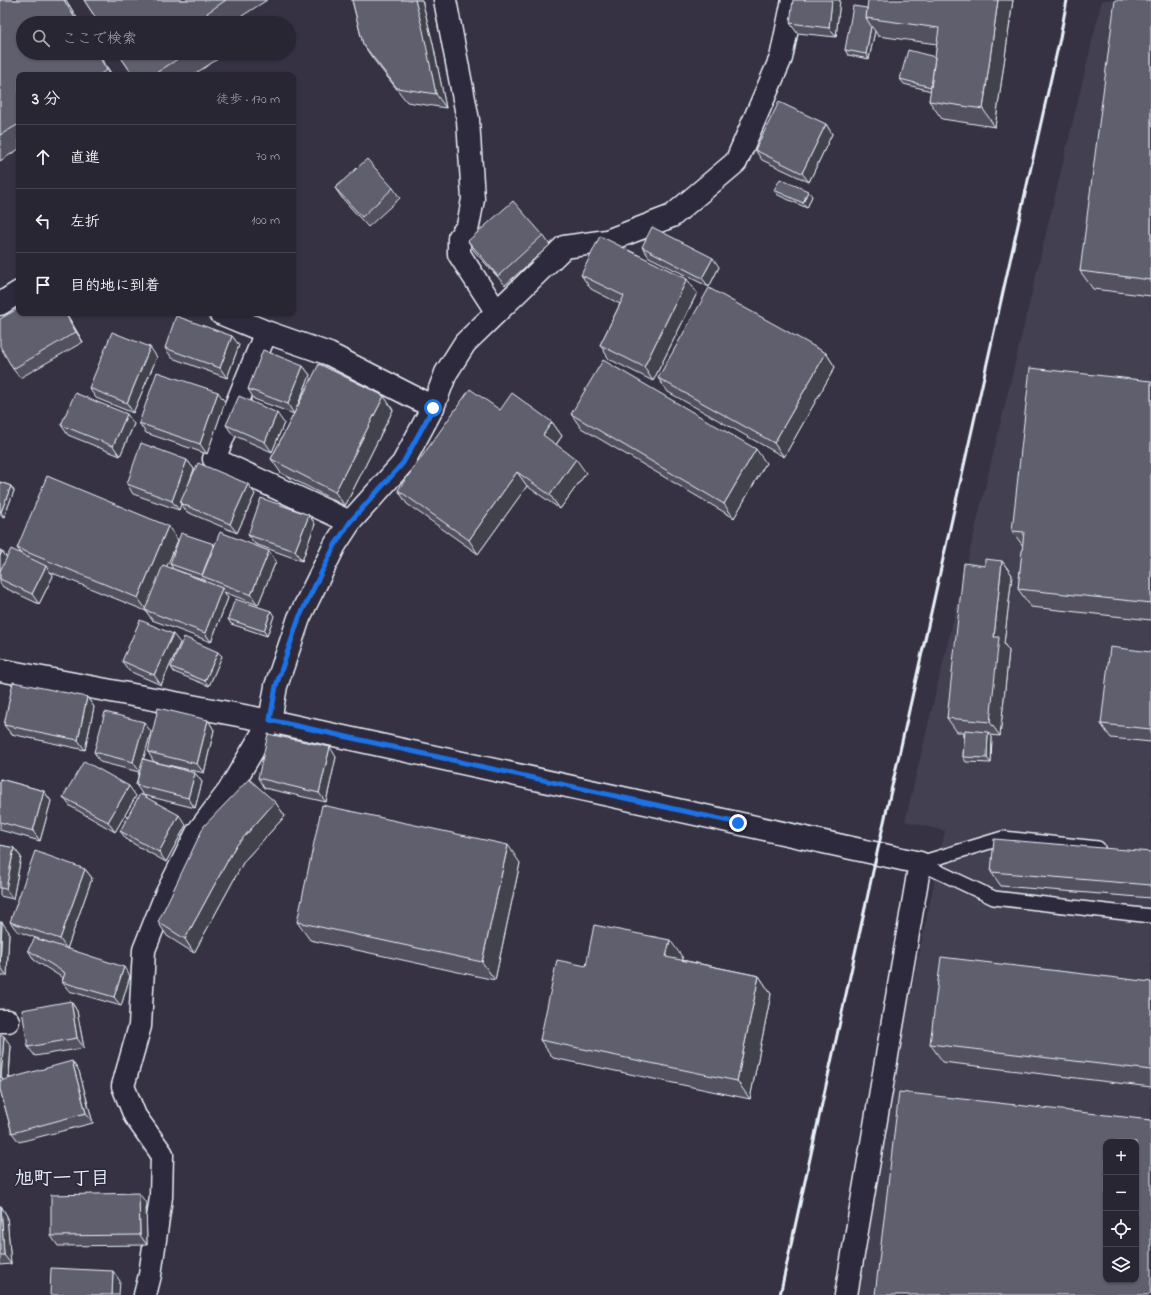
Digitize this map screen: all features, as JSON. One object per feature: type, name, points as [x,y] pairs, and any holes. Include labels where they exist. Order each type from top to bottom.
[{"type":"street","points":[[445,0],[468,120],[473,199],[468,226],[459,238],[459,254],[496,311]]},
{"type":"street","points":[[145,1295],[150,1275],[161,1198],[162,1154],[135,1116],[123,1086],[140,1026],[144,950],[165,897],[197,832],[228,792],[270,720],[276,686],[299,618],[335,545],[350,522],[403,463],[433,408],[446,373],[465,343],[496,311],[564,247],[607,242],[672,216],[736,162],[781,58],[793,0]]},
{"type":"street","points":[[0,304],[16,294]]},
{"type":"street","points":[[227,316],[266,332],[330,354],[433,408]]},
{"type":"street","points":[[266,332],[214,460],[350,522]]},
{"type":"street","points":[[0,670],[270,720],[920,863],[846,1295]]},
{"type":"lane","points":[[920,863],[1003,838],[1112,850]]},
{"type":"lane","points":[[920,863],[994,898],[1151,916]]},
{"type":"shaded area","points":[[1102,0],[1151,0],[1151,1295],[847,1295],[945,831],[905,821]]},
{"type":"building","points":[[0,0],[64,0],[74,16],[16,16],[16,60],[101,60],[107,70],[104,72],[16,72],[16,126],[0,135]]},
{"type":"building","points":[[84,0],[226,0],[207,13],[209,16],[94,16]]},
{"type":"building","points":[[352,0],[415,0],[423,30],[436,94],[397,88],[363,44]]},
{"type":"building","points":[[793,0],[832,0],[829,28],[790,23]]},
{"type":"building","points":[[868,0],[998,0],[983,109],[929,101],[939,28],[866,18]]},
{"type":"building","points":[[1115,0],[1151,0],[1151,280],[1080,271]]},
{"type":"building","points":[[853,6],[867,8],[866,18],[871,26],[866,54],[845,50]]},
{"type":"building","points":[[908,50],[935,57],[931,87],[900,79]]},
{"type":"building","points":[[123,60],[176,60],[158,72],[131,72]]},
{"type":"building","points":[[779,102],[826,124],[802,173],[755,150]]},
{"type":"building","points":[[367,159],[393,188],[362,217],[335,188]]},
{"type":"building","points":[[780,179],[808,191],[803,203],[774,190]]},
{"type":"building","points":[[513,201],[543,235],[498,276],[468,241]]},
{"type":"building","points":[[652,227],[713,258],[702,278],[642,247]]},
{"type":"building","points":[[600,236],[687,279],[644,367],[600,345],[624,296],[581,275]]},
{"type":"building","points":[[709,288],[826,353],[774,443],[658,378]]},
{"type":"building","points":[[16,310],[16,316],[67,316],[76,332],[13,369],[0,346],[0,319]]},
{"type":"building","points":[[176,316],[232,336],[220,368],[165,348]]},
{"type":"building","points":[[112,332],[150,347],[127,403],[89,388]]},
{"type":"building","points":[[263,350],[303,366],[288,404],[248,389]]},
{"type":"building","points":[[603,360],[756,449],[724,504],[571,414]]},
{"type":"building","points":[[319,364],[384,396],[335,492],[271,459]]},
{"type":"building","points":[[1030,368],[1151,381],[1151,603],[1018,589],[1024,532],[1012,531]]},
{"type":"building","points":[[157,372],[218,392],[200,444],[139,423]]},
{"type":"building","points":[[470,389],[500,410],[512,393],[552,422],[543,435],[576,459],[550,495],[517,472],[469,540],[398,490]]},
{"type":"building","points":[[75,393],[127,414],[113,446],[61,425]]},
{"type":"building","points":[[239,396],[277,413],[265,442],[226,425]]},
{"type":"building","points":[[141,443],[187,460],[172,501],[127,484]]},
{"type":"building","points":[[198,463],[248,484],[230,524],[180,503]]},
{"type":"building","points":[[47,476],[168,526],[138,598],[17,548]]},
{"type":"building","points":[[0,482],[11,486],[1,512],[0,511]]},
{"type":"building","points":[[261,498],[309,515],[295,551],[248,535]]},
{"type":"building","points":[[220,532],[269,551],[251,595],[202,576]]},
{"type":"building","points":[[181,533],[214,544],[202,575],[170,564]]},
{"type":"building","points":[[11,549],[46,566],[32,594],[0,579],[0,571]]},
{"type":"building","points":[[985,559],[1002,561],[994,637],[999,637],[990,722],[947,718],[964,563],[985,566]]},
{"type":"building","points":[[163,565],[222,588],[205,633],[145,610]]},
{"type":"building","points":[[235,599],[271,611],[264,631],[228,619]]},
{"type":"building","points":[[140,620],[173,634],[154,675],[122,661]]},
{"type":"building","points":[[184,637],[218,652],[205,681],[171,667]]},
{"type":"building","points":[[1110,647],[1151,652],[1151,729],[1101,724]]},
{"type":"building","points":[[13,682],[87,697],[78,740],[4,725]]},
{"type":"building","points":[[158,708],[208,720],[197,764],[148,752]]},
{"type":"building","points":[[105,712],[144,722],[133,762],[94,752]]},
{"type":"building","points":[[965,730],[988,732],[987,758],[963,757]]},
{"type":"building","points":[[268,734],[330,747],[319,793],[258,778]]},
{"type":"building","points":[[143,759],[195,773],[188,798],[136,785]]},
{"type":"building","points":[[84,761],[129,786],[108,822],[63,797]]},
{"type":"building","points":[[0,779],[44,791],[33,831],[0,822]]},
{"type":"building","points":[[249,779],[275,802],[235,847],[185,939],[158,922],[204,826]]},
{"type":"building","points":[[140,794],[179,815],[159,852],[120,831]]},
{"type":"building","points":[[322,805],[508,845],[482,962],[297,922]]},
{"type":"building","points":[[994,839],[1151,852],[1151,885],[991,872]]},
{"type":"building","points":[[0,845],[14,848],[6,889],[0,888]]},
{"type":"building","points":[[35,851],[85,869],[60,939],[10,922]]},
{"type":"building","points":[[0,922],[2,922],[0,966]]},
{"type":"building","points":[[594,925],[670,940],[666,957],[759,976],[737,1081],[540,1040],[557,960],[586,966]]},
{"type":"building","points":[[35,938],[124,967],[114,997],[62,982],[65,973],[28,950]]},
{"type":"building","points":[[941,957],[1151,982],[1151,1070],[930,1044]]},
{"type":"building","points":[[71,1001],[77,1038],[28,1047],[22,1010]]},
{"type":"building","points":[[0,1035],[4,1036],[1,1077],[0,1077]]},
{"type":"building","points":[[72,1061],[86,1113],[12,1133],[0,1089],[0,1081]]},
{"type":"building","points":[[899,1092],[1151,1120],[1150,1295],[875,1295]]},
{"type":"building","points":[[139,1193],[140,1235],[51,1236],[51,1195]]},
{"type":"building","points":[[1,1206],[4,1255],[0,1255]]},
{"type":"building","points":[[51,1268],[113,1271],[112,1295],[50,1295]]},
{"type":"railway","points":[[780,1295],[877,853],[1060,38],[1067,0]]},
{"type":"district","name":"旭町一丁目","points":[[62,1177]]},
{"type":"route","points":[[433,408],[403,463],[350,522],[335,545],[299,618],[276,686],[270,720],[738,823]]}]
